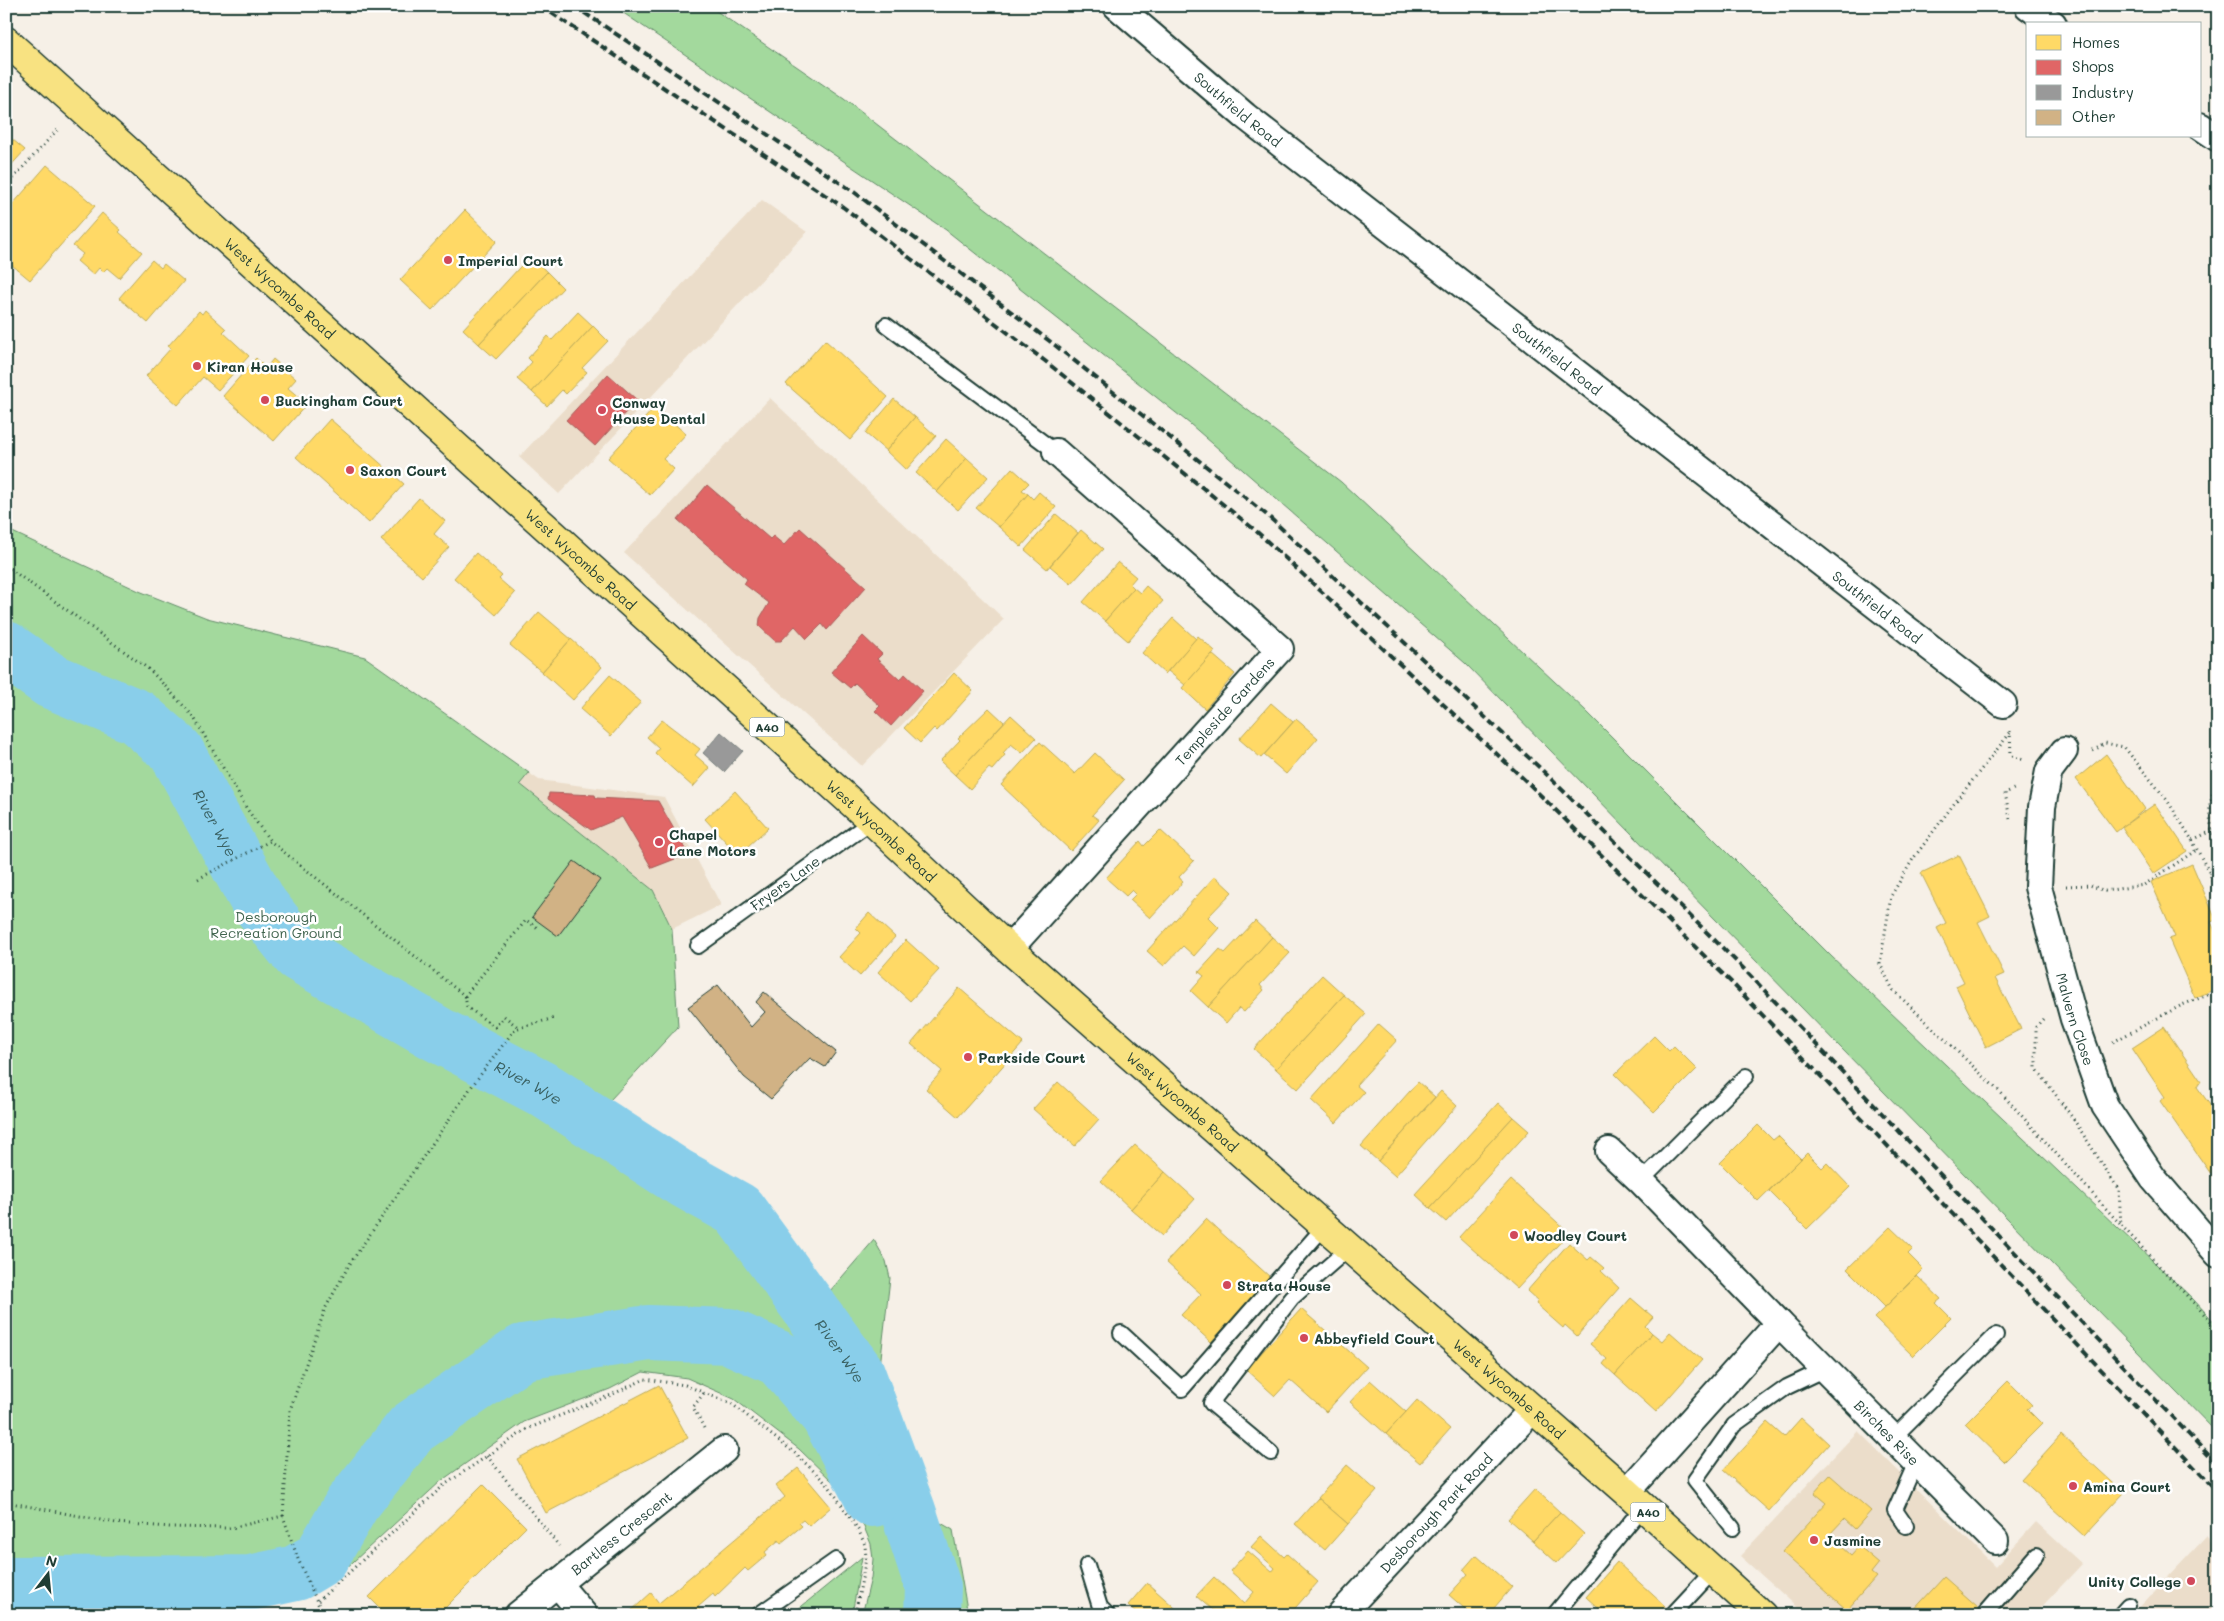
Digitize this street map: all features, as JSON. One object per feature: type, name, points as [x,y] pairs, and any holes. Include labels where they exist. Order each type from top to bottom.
[{"type":"main road","name":"West Wycombe Road","points":[[6,41],[872,821],[1009,949],[1635,1500],[1762,1615]]},
{"type":"street","name":"Southfield Road","points":[[1117,6],[1245,116],[2003,704]]},
{"type":"street","points":[[2028,6],[2050,22]]},
{"type":"street","points":[[2202,127],[2218,138]]},
{"type":"street","name":"Templeside Gardens","points":[[1009,949],[1280,649],[1056,452]]},
{"type":"street","name":"Malvern Close","points":[[2064,751],[2049,771],[2042,807],[2038,887],[2074,1019],[2105,1106],[2153,1178],[2218,1254]]},
{"type":"street","name":"Birches Rise","points":[[1608,1151],[1641,1181],[1995,1541]]},
{"type":"street","points":[[1635,1500],[1779,1323]]},
{"type":"street","name":"Desborough Park Road","points":[[1340,1615],[1532,1410]]},
{"type":"street","name":"Bartless Crescent","points":[[518,1615],[721,1452]]},
{"type":"street","points":[[567,1576],[584,1615]]},
{"type":"lane","points":[[886,325],[1056,452]]},
{"type":"lane","name":"Fryers Lane","points":[[698,946],[872,821]]},
{"type":"lane","points":[[1641,1181],[1746,1076]]},
{"type":"lane","points":[[1122,1333],[1182,1389],[1324,1227]]},
{"type":"lane","points":[[1271,1453],[1211,1403],[1292,1298],[1349,1248]]},
{"type":"lane","points":[[1893,1438],[1996,1334]]},
{"type":"lane","points":[[1733,1528],[1695,1480],[1734,1425],[1788,1387],[1825,1369]]},
{"type":"lane","points":[[1906,1526],[1895,1510],[1916,1462]]},
{"type":"lane","points":[[1554,1615],[1635,1500]]},
{"type":"lane","points":[[1984,1615],[2036,1555]]},
{"type":"lane","points":[[758,1615],[836,1560]]},
{"type":"lane","points":[[1087,1565],[1100,1607],[1108,1615]]},
{"type":"lane","points":[[1672,1615],[1713,1571]]},
{"type":"path","points":[[6,186],[77,106]]},
{"type":"path","points":[[6,566],[150,670],[193,716],[247,809],[270,841],[465,996],[467,1007],[495,1028],[504,1016],[517,1028]]},
{"type":"path","points":[[2010,732],[1952,805],[1913,859],[1891,896],[1880,964],[1893,990],[2002,1094],[2120,1225]]},
{"type":"path","points":[[2064,751],[2087,755],[2105,743],[2124,747],[2167,800],[2192,840],[2210,874],[2218,900]]},
{"type":"path","points":[[2210,874],[2214,850],[2209,818],[2209,803],[2218,784]]},
{"type":"path","points":[[2192,840],[2212,831]]},
{"type":"path","points":[[198,879],[270,841]]},
{"type":"path","points":[[2090,885],[2105,890],[2144,885],[2198,850]]},
{"type":"path","points":[[465,996],[526,920],[538,928]]},
{"type":"path","points":[[2087,1056],[2182,1005],[2218,990]]},
{"type":"path","points":[[323,1615],[298,1559],[283,1516],[290,1410],[325,1309],[349,1265],[472,1086],[517,1028],[554,1018]]},
{"type":"path","points":[[318,1601],[443,1486],[487,1456],[527,1429],[611,1396],[644,1379],[685,1385],[732,1404],[796,1454],[829,1486],[860,1531],[865,1545],[866,1558],[855,1615]]},
{"type":"path","points":[[704,1393],[693,1407],[721,1452]]},
{"type":"path","points":[[487,1456],[567,1576]]},
{"type":"path","points":[[6,1502],[116,1523],[170,1527],[232,1528],[283,1516]]},
{"type":"shaded area","points":[[762,200],[807,232],[559,494],[519,457]]},
{"type":"shaded area","points":[[770,398],[1004,619],[862,766],[624,553]]},
{"type":"shaded area","points":[[529,773],[539,780],[664,797],[721,905],[672,929],[653,890],[520,784]]},
{"type":"shaded area","points":[[1858,1431],[1995,1567],[2036,1522],[2082,1564],[2034,1615],[1806,1615],[1740,1556]]},
{"type":"shaded area","name":"Unity College","points":[[2207,1536],[2218,1548],[2218,1615],[2132,1615]]},
{"type":"green space","points":[[613,6],[709,6],[844,99],[1341,482],[1585,710],[1832,957],[2193,1299],[2218,1326],[2218,1434],[1465,663],[1190,424],[946,230]]},
{"type":"green space","name":"Desborough Recreation Ground","points":[[6,529],[139,591],[207,618],[365,657],[529,773],[520,784],[653,890],[672,929],[678,1027],[597,1114],[513,1060],[500,1075],[725,1211],[756,1247],[782,1288],[792,1310],[864,1398],[866,1413],[889,1490],[884,1490],[953,1530],[968,1615],[862,1615],[871,1578],[873,1559],[871,1544],[864,1527],[833,1482],[799,1449],[734,1399],[687,1378],[643,1372],[610,1389],[524,1422],[441,1481],[329,1584],[310,1550],[303,1559],[285,1554],[311,1585],[290,1597],[265,1590],[6,1587]]},
{"type":"green space","points":[[874,1240],[886,1261],[890,1278],[878,1384],[857,1371],[810,1314]]},
{"type":"green space","points":[[862,1557],[852,1615],[791,1615]]},
{"type":"building: Homes","points":[[6,134],[25,150],[6,171]]},
{"type":"building: Homes","points":[[47,165],[95,206],[30,280],[6,260],[6,212]]},
{"type":"building: Homes","name":"Imperial Court","points":[[465,210],[497,241],[432,310],[400,280]]},
{"type":"building: Homes","points":[[102,213],[121,230],[119,232],[142,252],[119,278],[107,268],[103,272],[99,268],[93,275],[77,261],[83,254],[73,246]]},
{"type":"building: Homes","points":[[530,256],[547,272],[479,344],[463,329]]},
{"type":"building: Homes","points":[[152,260],[161,268],[164,264],[184,281],[148,323],[119,298]]},
{"type":"building: Homes","points":[[547,272],[563,288],[496,359],[479,344]]},
{"type":"building: Homes","name":"Kiran House","points":[[205,310],[226,329],[223,332],[249,356],[218,390],[203,377],[178,405],[146,376],[171,348],[168,346],[199,311],[202,314]]},
{"type":"building: Homes","points":[[578,312],[593,326],[532,392],[517,379],[532,362],[528,358],[548,336],[552,340]]},
{"type":"building: Homes","points":[[593,326],[608,341],[582,368],[587,372],[566,394],[562,390],[547,406],[532,392]]},
{"type":"building: Homes","points":[[825,340],[888,397],[850,440],[786,384]]},
{"type":"building: Homes","name":"Buckingham Court","points":[[256,358],[266,368],[273,359],[296,379],[288,388],[307,404],[274,441],[223,396]]},
{"type":"building: Homes","points":[[894,399],[915,417],[886,451],[865,433]]},
{"type":"building: Homes","points":[[655,407],[686,434],[663,459],[674,469],[650,495],[608,458]]},
{"type":"building: Homes","points":[[915,417],[936,436],[906,470],[886,451]]},
{"type":"building: Homes","name":"Saxon Court","points":[[330,419],[404,484],[369,523],[296,457]]},
{"type":"building: Homes","points":[[946,439],[967,458],[937,492],[916,473]]},
{"type":"building: Homes","points":[[967,458],[988,477],[958,510],[937,492]]},
{"type":"building: Homes","points":[[1012,468],[1029,483],[1022,490],[1028,494],[999,527],[976,508]]},
{"type":"building: Homes","points":[[1039,492],[1056,507],[1021,547],[999,527],[1028,494],[1033,499]]},
{"type":"building: Homes","points":[[419,498],[445,521],[434,534],[449,547],[422,577],[381,540]]},
{"type":"building: Homes","points":[[1056,514],[1078,533],[1047,569],[1025,550]]},
{"type":"building: Homes","points":[[1081,530],[1103,549],[1071,584],[1050,566]]},
{"type":"building: Homes","points":[[476,553],[502,576],[499,579],[515,593],[496,615],[454,578]]},
{"type":"building: Homes","points":[[1118,562],[1136,577],[1130,584],[1134,588],[1105,621],[1083,602]]},
{"type":"building: Homes","points":[[1146,586],[1163,601],[1128,641],[1105,621],[1134,588],[1140,593]]},
{"type":"building: Homes","points":[[539,612],[571,639],[542,672],[510,645]]},
{"type":"building: Homes","points":[[1173,618],[1196,639],[1165,674],[1142,653]]},
{"type":"building: Homes","points":[[1198,636],[1215,651],[1185,685],[1168,671]]},
{"type":"building: Homes","points":[[571,639],[602,667],[573,700],[542,672]]},
{"type":"building: Homes","points":[[1212,654],[1235,674],[1205,709],[1182,688]]},
{"type":"building: Homes","points":[[954,673],[973,691],[937,731],[934,728],[920,743],[904,728]]},
{"type":"building: Homes","points":[[610,675],[641,702],[611,736],[580,709]]},
{"type":"building: Homes","points":[[1271,703],[1293,722],[1261,758],[1239,739]]},
{"type":"building: Homes","points":[[989,708],[1004,722],[955,775],[940,761],[960,740],[958,738]]},
{"type":"building: Homes","points":[[1011,715],[1036,738],[1022,753],[1011,744],[1003,753],[1005,755],[992,770],[989,768],[970,789],[955,775]]},
{"type":"building: Homes","points":[[1296,719],[1318,738],[1286,774],[1264,755]]},
{"type":"building: Homes","points":[[662,720],[700,749],[695,755],[710,768],[693,787],[655,753],[659,748],[647,737]]},
{"type":"building: Homes","points":[[1040,742],[1075,774],[1095,753],[1124,780],[1092,815],[1099,820],[1071,851],[1001,785]]},
{"type":"building: Homes","points":[[2106,754],[2145,809],[2116,832],[2076,779]]},
{"type":"building: Homes","points":[[735,791],[768,828],[738,855],[705,819]]},
{"type":"building: Homes","points":[[2155,804],[2187,851],[2153,874],[2122,827]]},
{"type":"building: Homes","points":[[1160,830],[1194,861],[1179,877],[1183,882],[1150,918],[1130,900],[1136,894],[1132,890],[1126,896],[1106,878],[1140,841],[1144,846]]},
{"type":"building: Homes","points":[[1959,855],[1990,916],[1978,922],[2004,974],[1995,978],[2021,1029],[1986,1047],[1956,986],[1964,982],[1937,928],[1946,923],[1921,873]]},
{"type":"building: Homes","points":[[2192,864],[2216,920],[2211,922],[2218,937],[2218,988],[2195,998],[2169,939],[2175,937],[2151,882]]},
{"type":"building: Homes","points":[[1215,876],[1232,892],[1208,917],[1219,928],[1194,956],[1183,946],[1164,966],[1147,951]]},
{"type":"building: Homes","points":[[869,913],[895,937],[860,976],[839,957],[861,933],[856,928]]},
{"type":"building: Homes","points":[[1255,921],[1272,937],[1208,1007],[1191,991],[1204,976],[1199,972],[1220,949],[1225,953]]},
{"type":"building: Homes","points":[[1272,937],[1290,953],[1260,985],[1264,990],[1244,1012],[1239,1008],[1226,1023],[1208,1007]]},
{"type":"building: Homes","points":[[906,940],[939,970],[910,1001],[878,972]]},
{"type":"building: Homes","points":[[1322,975],[1344,995],[1276,1069],[1254,1049]]},
{"type":"building: Homes","name":"Parkside Court","points":[[959,988],[1023,1043],[958,1117],[926,1089],[942,1071],[911,1044]]},
{"type":"building: Homes","points":[[1344,995],[1366,1014],[1298,1089],[1276,1069]]},
{"type":"building: Homes","points":[[1379,1024],[1397,1040],[1356,1085],[1364,1092],[1336,1123],[1311,1100]]},
{"type":"building: Homes","points":[[2164,1027],[2201,1081],[2197,1087],[2218,1116],[2218,1184],[2160,1101],[2165,1097],[2132,1048]]},
{"type":"building: Homes","points":[[1654,1036],[1669,1051],[1674,1046],[1697,1069],[1654,1112],[1615,1074]]},
{"type":"building: Homes","points":[[1058,1082],[1099,1119],[1075,1146],[1033,1109]]},
{"type":"building: Homes","points":[[1418,1082],[1435,1097],[1378,1161],[1361,1146]]},
{"type":"building: Homes","points":[[1441,1091],[1457,1106],[1395,1176],[1378,1161]]},
{"type":"building: Homes","points":[[1498,1103],[1513,1117],[1430,1208],[1415,1194]]},
{"type":"building: Homes","points":[[1513,1117],[1529,1131],[1446,1222],[1430,1208]]},
{"type":"building: Homes","points":[[1758,1125],[1773,1140],[1778,1136],[1801,1159],[1758,1201],[1720,1163]]},
{"type":"building: Homes","points":[[1135,1145],[1165,1172],[1131,1209],[1101,1181]]},
{"type":"building: Homes","points":[[1807,1153],[1822,1168],[1827,1163],[1850,1187],[1807,1229],[1769,1191]]},
{"type":"building: Homes","points":[[1165,1172],[1195,1199],[1162,1236],[1131,1209]]},
{"type":"building: Homes","name":"Woodley Court","points":[[1511,1180],[1569,1233],[1517,1289],[1459,1237]]},
{"type":"building: Homes","name":"Strata House","points":[[1206,1219],[1270,1277],[1211,1342],[1181,1315],[1201,1294],[1166,1262]]},
{"type":"building: Homes","points":[[1890,1227],[1913,1249],[1908,1254],[1923,1269],[1885,1307],[1847,1269]]},
{"type":"building: Homes","points":[[1569,1243],[1588,1260],[1591,1257],[1604,1268],[1601,1271],[1619,1288],[1577,1336],[1565,1325],[1563,1328],[1536,1304],[1538,1301],[1527,1291]]},
{"type":"building: Homes","points":[[1917,1276],[1941,1299],[1936,1303],[1951,1318],[1913,1356],[1874,1318]]},
{"type":"building: Homes","points":[[1631,1298],[1653,1317],[1645,1326],[1652,1333],[1615,1375],[1603,1364],[1607,1359],[1590,1344]]},
{"type":"building: Homes","name":"Abbeyfield Court","points":[[1301,1309],[1367,1367],[1326,1412],[1290,1380],[1275,1396],[1246,1370]]},
{"type":"building: Homes","points":[[1670,1332],[1702,1360],[1656,1412],[1615,1375],[1652,1333],[1662,1341]]},
{"type":"building: Homes","points":[[1370,1380],[1406,1412],[1386,1434],[1350,1402]]},
{"type":"building: Homes","points":[[2008,1381],[2032,1405],[2027,1409],[2042,1424],[2004,1462],[1965,1424]]},
{"type":"building: Homes","points":[[659,1385],[688,1438],[546,1513],[517,1459]]},
{"type":"building: Homes","points":[[1417,1400],[1450,1429],[1420,1463],[1386,1434]]},
{"type":"building: Homes","points":[[1801,1418],[1829,1444],[1769,1511],[1723,1470],[1767,1422],[1784,1437]]},
{"type":"building: Homes","name":"Amina Court","points":[[2061,1435],[2124,1493],[2084,1536],[2021,1479]]},
{"type":"building: Homes","points":[[1347,1465],[1377,1491],[1348,1524],[1318,1498]]},
{"type":"building: Homes","points":[[798,1468],[831,1507],[809,1526],[803,1520],[799,1523],[802,1526],[781,1543],[779,1540],[765,1552],[767,1555],[748,1571],[745,1568],[715,1597],[713,1594],[698,1607],[701,1612],[697,1615],[634,1615],[631,1611],[651,1593],[659,1603],[785,1497],[776,1486]]},
{"type":"building: Homes","name":"Jasmine","points":[[1830,1475],[1871,1511],[1855,1529],[1844,1519],[1829,1535],[1851,1555],[1859,1546],[1879,1563],[1871,1573],[1876,1577],[1847,1610],[1782,1552],[1826,1503],[1814,1493]]},
{"type":"building: Homes","points":[[483,1484],[526,1527],[438,1615],[387,1615],[369,1597]]},
{"type":"building: Homes","points":[[1535,1489],[1560,1512],[1533,1541],[1508,1519]]},
{"type":"building: Homes","points":[[1318,1498],[1348,1524],[1325,1550],[1295,1524]]},
{"type":"building: Homes","points":[[1560,1512],[1584,1534],[1557,1563],[1533,1541]]},
{"type":"building: Homes","points":[[1261,1536],[1284,1557],[1287,1554],[1318,1582],[1289,1615],[1218,1615],[1196,1596],[1214,1577],[1244,1604],[1254,1592],[1230,1571],[1248,1551],[1272,1572],[1275,1568],[1251,1547]]},
{"type":"building: Homes","points":[[1476,1555],[1512,1587],[1488,1615],[1472,1615],[1449,1595],[1468,1574],[1463,1570]]},
{"type":"building: Homes","points":[[1617,1562],[1665,1606],[1658,1615],[1606,1615],[1586,1597]]},
{"type":"building: Homes","points":[[1944,1577],[1978,1607],[1970,1615],[1902,1615],[1906,1610],[1910,1614]]},
{"type":"building: Homes","points":[[1147,1583],[1183,1615],[1139,1615],[1128,1605]]},
{"type":"building: Shops","name":"Conway House Dental","points":[[608,374],[637,400],[595,446],[566,420]]},
{"type":"building: Shops","points":[[707,485],[770,539],[773,536],[784,545],[800,528],[866,587],[827,630],[822,624],[807,639],[795,626],[781,641],[775,641],[759,626],[760,618],[769,603],[744,584],[747,579],[678,520]]},
{"type":"building: Shops","points":[[863,636],[882,654],[877,659],[900,680],[905,674],[923,691],[891,726],[875,711],[880,706],[855,683],[850,688],[831,672]]},
{"type":"building: Shops","name":"Chapel Lane Motors","points":[[549,793],[595,795],[596,798],[658,801],[688,854],[652,868],[622,817],[591,830],[548,799]]},
{"type":"building: Industry","points":[[721,732],[743,751],[724,772],[703,753]]},
{"type":"building: Other","points":[[574,861],[600,880],[558,936],[532,917]]},
{"type":"building: Other","points":[[718,985],[751,1027],[765,1012],[756,1002],[764,992],[836,1052],[825,1067],[810,1058],[771,1099],[744,1077],[688,1007]]},
{"type":"waterway","name":"River Wye","points":[[6,649],[51,681],[137,717],[176,751],[260,905],[299,954],[437,1034],[546,1091],[677,1176],[738,1210],[857,1373],[908,1511],[933,1587],[932,1615]]},
{"type":"waterway","points":[[6,1584],[250,1583],[296,1573],[321,1558],[352,1504],[412,1428],[523,1352],[649,1333],[729,1336],[780,1359],[828,1415],[873,1499]]},
{"type":"railway","points":[[541,6],[843,207],[1045,361],[1255,530],[1527,782],[1731,982],[2218,1492]]},
{"type":"railway","points":[[574,6],[854,192],[1056,346],[1268,516],[1540,768],[1744,969],[2218,1465]]},
{"type":"place","name":"Imperial Court","points":[[448,260]]},
{"type":"place","name":"Kiran House","points":[[197,366]]},
{"type":"place","name":"Buckingham Court","points":[[265,400]]},
{"type":"place","name":"Conway House Dental","points":[[602,410]]},
{"type":"place","name":"Saxon Court","points":[[350,470]]},
{"type":"place","name":"Chapel Lane Motors","points":[[659,842]]},
{"type":"place","name":"Parkside Court","points":[[968,1057]]},
{"type":"place","name":"Woodley Court","points":[[1514,1235]]},
{"type":"place","name":"Strata House","points":[[1227,1285]]},
{"type":"place","name":"Abbeyfield Court","points":[[1304,1338]]},
{"type":"place","name":"Amina Court","points":[[2073,1486]]},
{"type":"place","name":"Jasmine","points":[[1814,1540]]},
{"type":"place","name":"Unity College","points":[[2191,1581]]}]
